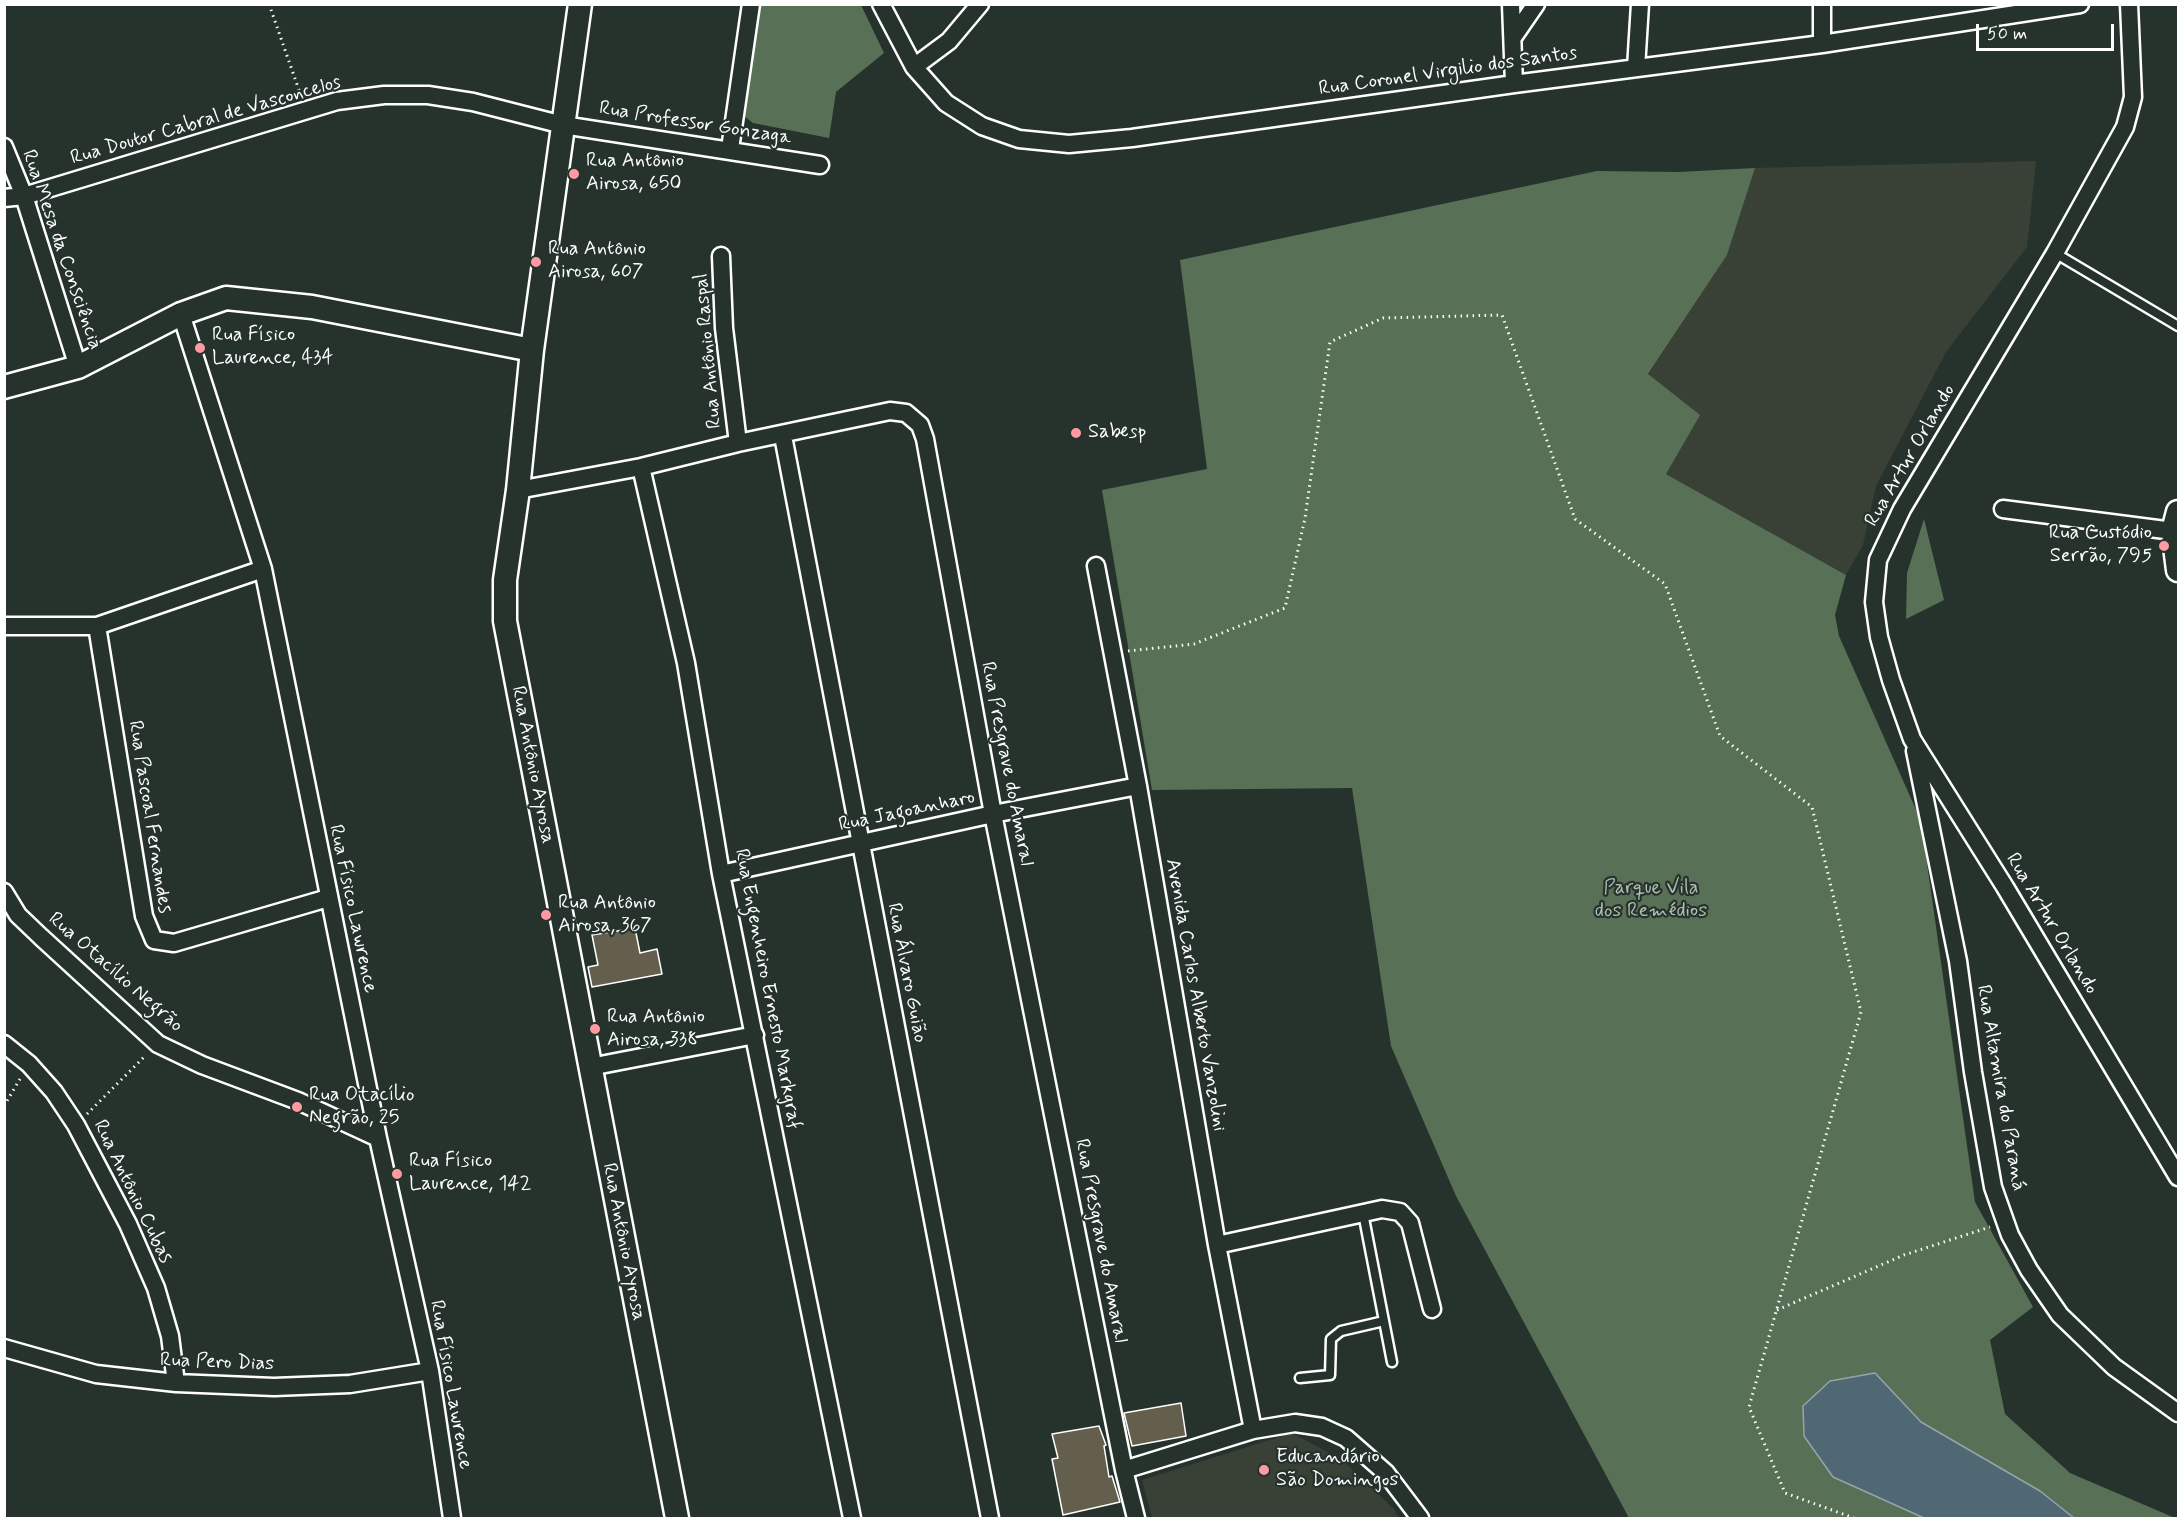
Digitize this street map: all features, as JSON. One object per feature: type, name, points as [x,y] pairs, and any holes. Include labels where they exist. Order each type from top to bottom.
[{"type":"street","name":"Rua Antônio Ayrosa","points":[[580,4],[532,350],[518,490],[505,580],[505,621],[677,1518]]},
{"type":"street","points":[[730,149],[751,4]]},
{"type":"street","name":"Rua Coronel Virgilio dos Santos","points":[[881,4],[914,67],[946,103],[982,126],[1019,139],[1069,144],[1132,138],[1514,84],[1822,44],[2000,10],[2080,4]]},
{"type":"street","points":[[914,67],[949,41],[980,4]]},
{"type":"street","points":[[1511,4],[1514,84]]},
{"type":"street","points":[[1514,36],[1536,4]]},
{"type":"street","points":[[1636,68],[1640,4]]},
{"type":"street","points":[[1822,4],[1822,44]]},
{"type":"street","name":"Rua Artur Orlando","points":[[2129,4],[2133,97],[2130,113],[2055,253],[1902,509],[1878,560],[1874,602],[1879,637],[1891,680],[1912,739],[2005,887],[2178,1177]]},
{"type":"street","name":"Rua Doutor Cabral de Vasconcelos","points":[[4,198],[24,196],[306,111],[349,100],[384,95],[429,95],[473,102],[562,125]]},
{"type":"street","name":"Rua Professor Gonzaga","points":[[562,125],[730,149],[820,165]]},
{"type":"street","name":"Rua Mesa da Consciência","points":[[4,147],[24,196],[78,367]]},
{"type":"street","name":"Rua Antônio Raspal","points":[[721,256],[724,328],[738,443]]},
{"type":"street","points":[[4,387],[78,367],[181,314],[217,300],[235,298],[312,307],[532,350]]},
{"type":"street","name":"Rua Físico Lawrence","points":[[181,314],[262,569],[378,1138],[430,1371],[452,1518]]},
{"type":"street","name":"Rua Presgrave do Amaral","points":[[518,490],[641,467],[738,443],[890,411],[906,413],[920,426],[925,439],[993,814],[1124,1470],[1136,1518]]},
{"type":"street","name":"Rua Álvaro Guião","points":[[783,435],[859,844],[990,1518]]},
{"type":"street","name":"Rua Engenheiro Ernesto Markgraf","points":[[641,467],[686,663],[721,874],[852,1518]]},
{"type":"street","points":[[2003,509],[2176,521],[2178,570]]},
{"type":"street","name":"Avenida Carlos Alberto Vanzolini","points":[[1096,566],[1138,786],[1216,1245],[1253,1430]]},
{"type":"street","points":[[4,626],[96,626],[262,569]]},
{"type":"street","name":"Rua Pascoal Fernandes","points":[[96,626],[144,916],[153,940],[174,943],[328,898]]},
{"type":"street","name":"Rua Altamira do Paraná","points":[[1912,739],[1958,961],[1972,1072],[1993,1187],[2005,1222],[2029,1270],[2060,1315],[2114,1367],[2178,1413]]},
{"type":"street","name":"Rua Jagoanharo","points":[[721,874],[993,814],[1138,786]]},
{"type":"street","name":"Rua Otacílio Negrão","points":[[4,892],[26,922],[158,1044],[202,1065],[298,1101],[378,1138]]},
{"type":"street","points":[[590,1067],[755,1035]]},
{"type":"street","name":"Rua Antônio Cubas","points":[[4,1044],[29,1064],[54,1092],[76,1125],[128,1224],[156,1288],[170,1336],[176,1383]]},
{"type":"street","points":[[1216,1245],[1383,1209],[1400,1212],[1410,1223],[1432,1309]]},
{"type":"street","name":"Rua Pero Dias","points":[[4,1348],[96,1374],[176,1383],[274,1387],[350,1384],[430,1371]]},
{"type":"street","points":[[1124,1470],[1253,1430],[1295,1423],[1322,1427],[1346,1438],[1386,1473],[1419,1518]]},
{"type":"lane","points":[[2055,253],[2178,326]]},
{"type":"lane","points":[[1363,1213],[1392,1362]]},
{"type":"lane","points":[[1300,1378],[1330,1375],[1331,1339],[1341,1331],[1384,1321]]},
{"type":"path","points":[[269,4],[306,111]]},
{"type":"path","points":[[1113,652],[1194,644],[1285,608],[1305,518],[1330,342],[1383,318],[1502,315],[1575,519],[1665,585],[1720,736],[1812,807],[1861,1012],[1749,1407],[1785,1493],[1854,1518]]},
{"type":"path","points":[[76,1125],[158,1044]]},
{"type":"path","points":[[4,1106],[29,1064]]},
{"type":"path","points":[[1777,1310],[1904,1255],[2005,1222]]},
{"type":"shaded area","points":[[2036,161],[2027,247],[1946,352],[1876,486],[1863,545],[1846,575],[1666,474],[1648,375],[1727,255],[1755,168]]},
{"type":"shaded area","name":"Educandário São Domingos","points":[[1292,1433],[1342,1460],[1394,1509],[1399,1518],[1152,1518],[1142,1480]]},
{"type":"green space","points":[[761,5],[861,5],[884,53],[836,92],[829,138],[753,123],[744,116]]},
{"type":"green space","name":"Parque Vila dos Remédios","points":[[1755,168],[1727,255],[1648,374],[1700,415],[1666,474],[1846,575],[1835,615],[1839,636],[1921,821],[1975,1202],[2033,1307],[1990,1340],[2005,1414],[2070,1473],[2175,1518],[1629,1518],[1456,1196],[1391,1046],[1352,788],[1152,790],[1102,490],[1207,469],[1180,260],[1597,171],[1678,172]]},
{"type":"green space","points":[[1924,519],[1944,600],[1906,619],[1907,573]]},
{"type":"water","points":[[1875,1373],[1921,1422],[2040,1491],[2074,1518],[1924,1518],[1833,1477],[1804,1436],[1803,1406],[1830,1381]]},
{"type":"building","points":[[635,928],[640,953],[657,949],[662,974],[592,987],[588,967],[598,965],[592,935]]},
{"type":"building","points":[[1181,1403],[1186,1436],[1132,1446],[1124,1413]]},
{"type":"building","points":[[1099,1426],[1106,1445],[1104,1446],[1109,1477],[1112,1476],[1120,1502],[1063,1515],[1052,1459],[1058,1458],[1052,1434]]},
{"type":"place","name":"Rua Antônio Airosa, 650","points":[[574,174]]},
{"type":"place","name":"Rua Antônio Airosa, 607","points":[[536,262]]},
{"type":"place","name":"Rua Físico Laurence, 434","points":[[200,348]]},
{"type":"place","name":"Sabesp","points":[[1076,433]]},
{"type":"place","name":"Rua Custódio Serrão, 795","points":[[2164,546]]},
{"type":"place","name":"Rua Antônio Airosa, 367","points":[[546,915]]},
{"type":"place","name":"Rua Antônio Airosa, 338","points":[[595,1029]]},
{"type":"place","name":"Rua Otacílio Negrão, 25","points":[[297,1107]]},
{"type":"place","name":"Rua Físico Laurence, 142","points":[[397,1174]]},
{"type":"place","name":"Educandário São Domingos","points":[[1264,1470]]}]
